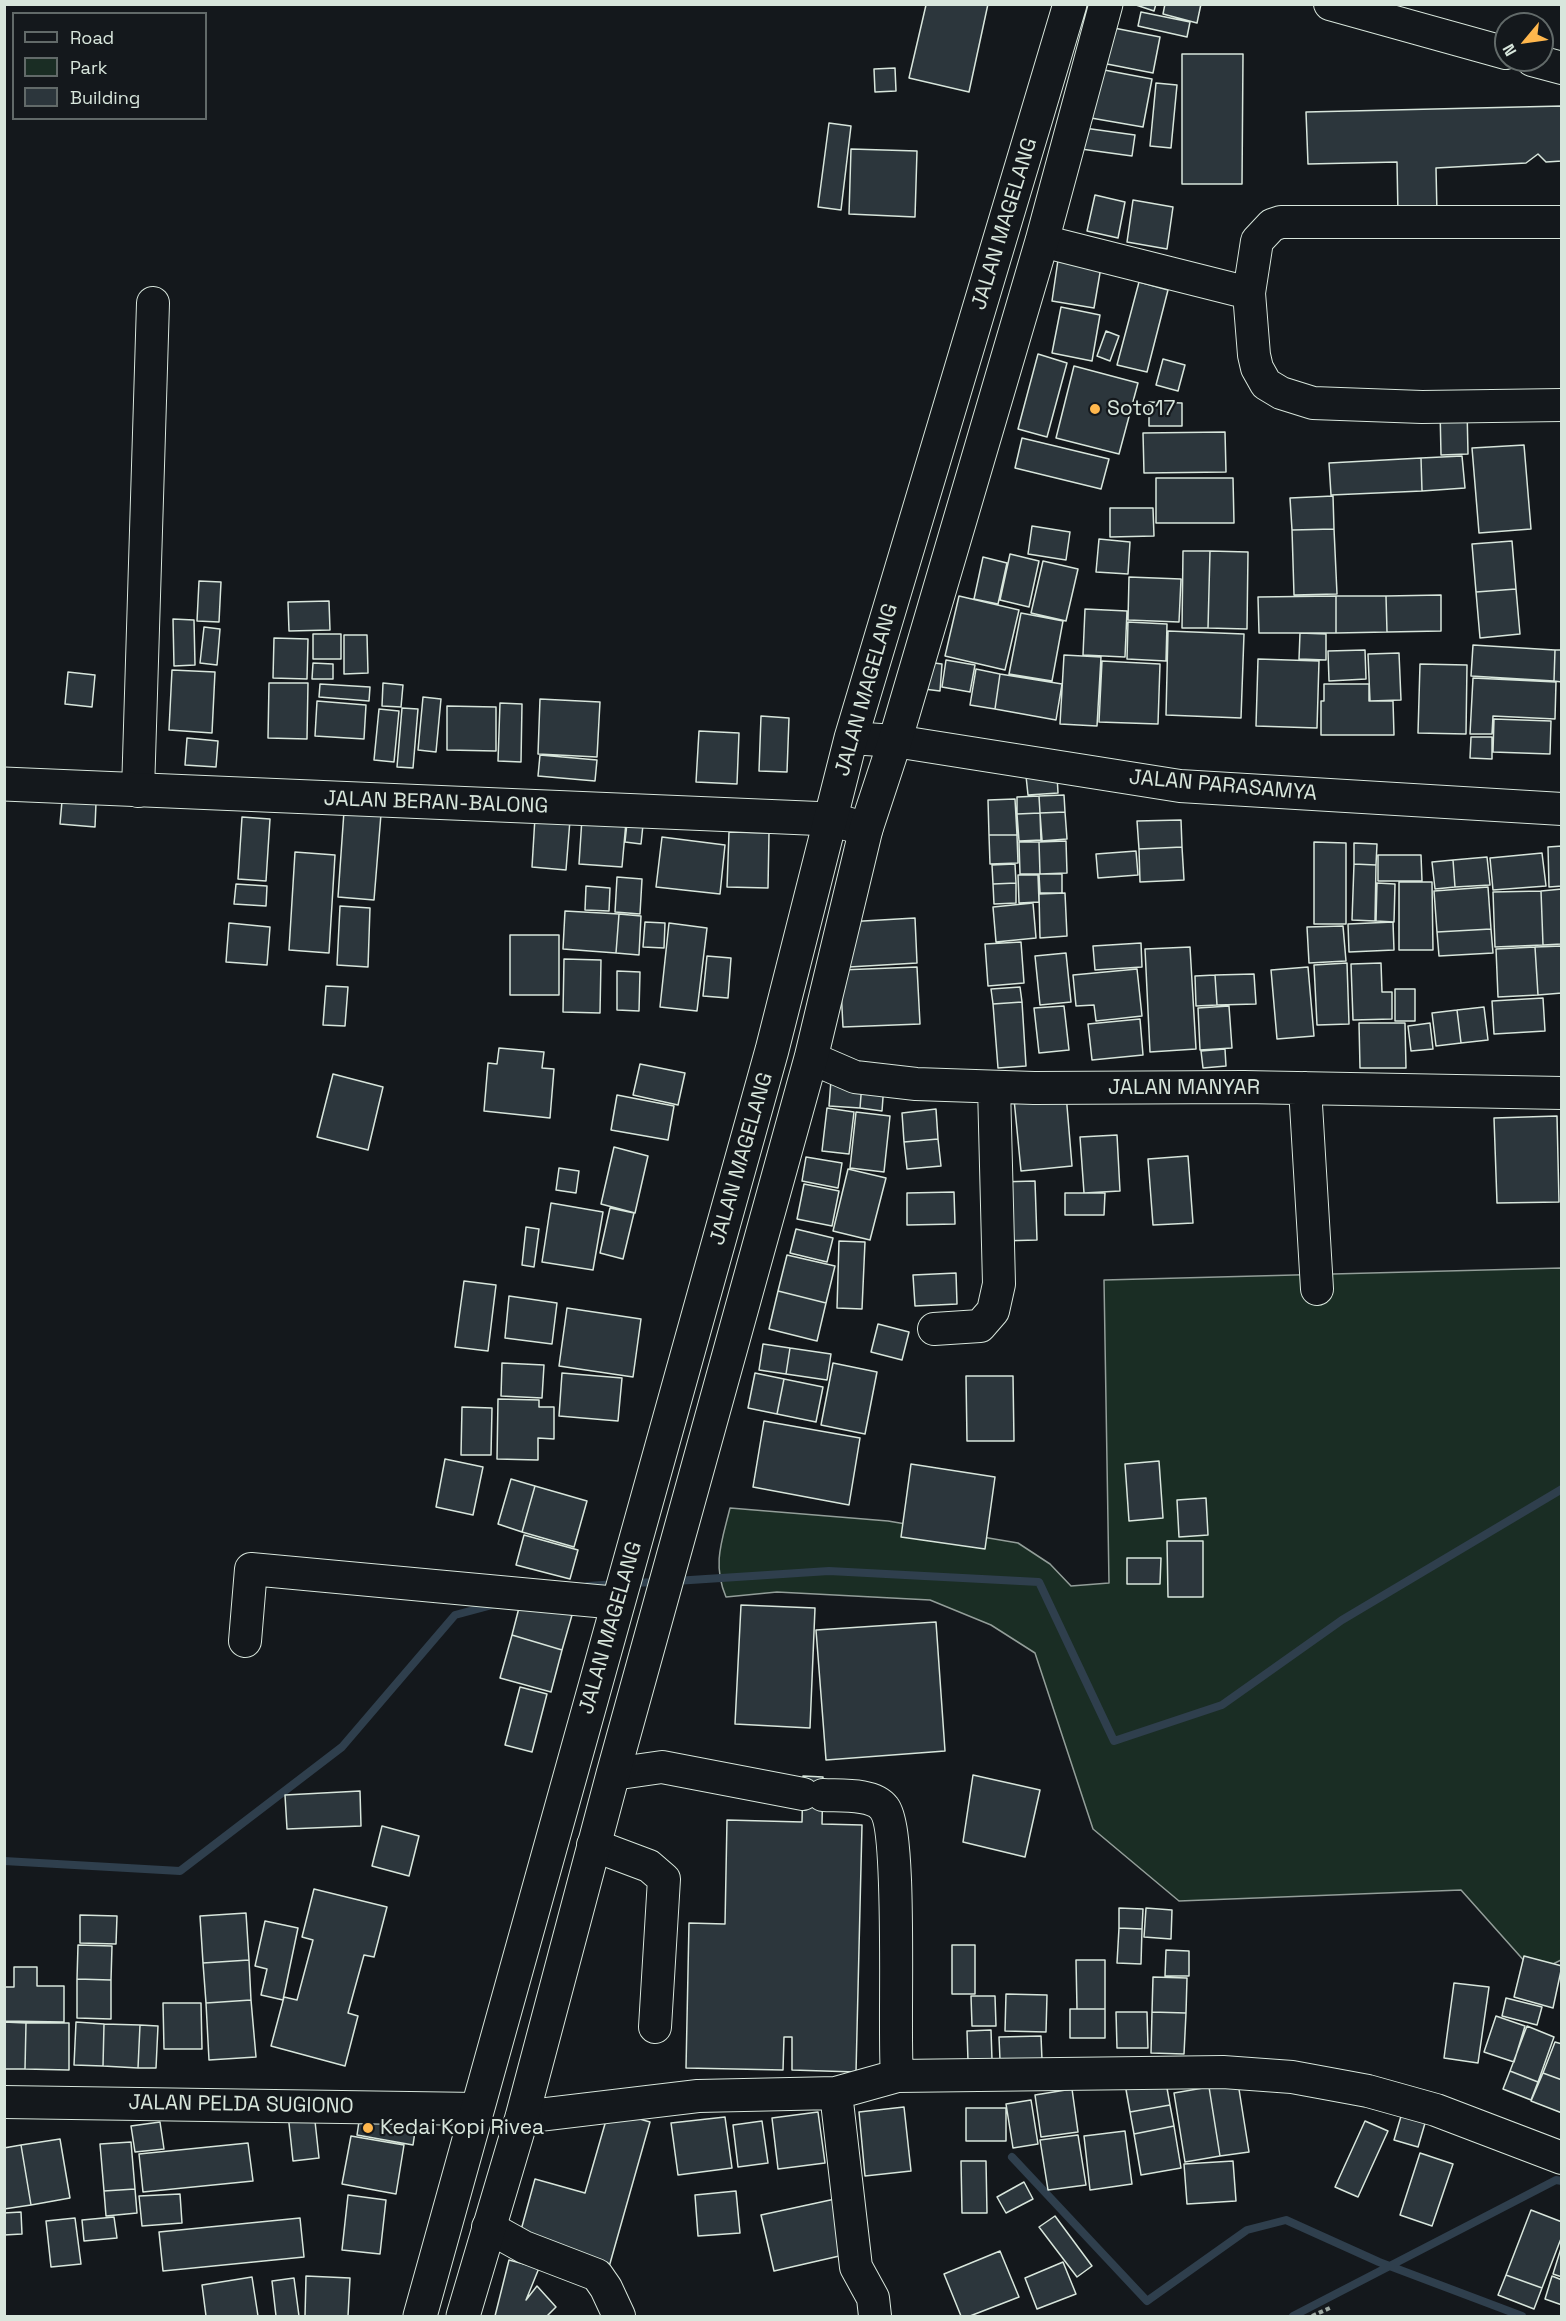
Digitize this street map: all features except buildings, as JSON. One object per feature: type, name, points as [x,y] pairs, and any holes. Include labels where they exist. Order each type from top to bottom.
[{"type":"main road","name":"JALAN MAGELANG","points":[[420,2316],[772,1050],[851,738],[1070,4]]},
{"type":"main road","name":"JALAN MAGELANG","points":[[463,2316],[522,2117],[613,1774],[811,1058],[866,829],[895,741],[1042,241],[1106,4]]},
{"type":"main road","name":"JALAN BERAN-BALONG","points":[[4,784],[138,792],[830,819],[866,829]]},
{"type":"street","points":[[1330,4],[1494,50]]},
{"type":"street","points":[[1562,222],[1281,222],[1272,225],[1257,241],[1249,293],[1257,368],[1266,384],[1281,393],[1313,403],[1422,407],[1562,405]]},
{"type":"street","points":[[1042,241],[1173,276],[1217,283],[1249,293]]},
{"type":"street","points":[[138,792],[153,303]]},
{"type":"street","name":"JALAN PARASAMYA","points":[[851,738],[895,741],[1180,786],[1562,809]]},
{"type":"street","name":"JALAN MANYAR","points":[[811,1058],[855,1077],[916,1084],[994,1087],[1305,1088],[1562,1093]]},
{"type":"street","points":[[933,1329],[980,1326],[993,1311],[999,1284],[994,1087]]},
{"type":"street","points":[[1305,1088],[1317,1289]]},
{"type":"street","points":[[245,1641],[251,1569],[618,1603]]},
{"type":"street","points":[[613,1774],[662,1767],[813,1795],[872,1800],[884,1807],[890,1821],[894,1864],[897,2076]]},
{"type":"street","points":[[594,1845],[649,1866],[664,1879],[655,2027]]},
{"type":"street","points":[[522,2117],[698,2096],[836,2093],[897,2076],[1223,2072],[1292,2076],[1368,2091],[1436,2110],[1562,2157]]},
{"type":"street","points":[[836,2093],[856,2267],[873,2298],[875,2316]]},
{"type":"street","name":"JALAN PELDA SUGIONO","points":[[4,2102],[477,2109]]},
{"type":"street","points":[[488,2227],[524,2247],[597,2274],[619,2316]]},
{"type":"path","points":[[1312,2316],[1332,2307]]},
{"type":"green space","points":[[1561,1268],[1561,1960],[1535,1973],[1461,1890],[1179,1901],[1093,1829],[1035,1653],[991,1625],[930,1600],[777,1592],[726,1597],[719,1563],[730,1508],[888,1521],[1018,1543],[1050,1564],[1071,1586],[1109,1583],[1104,1280]]},
{"type":"waterway","points":[[675,1581],[829,1571],[1039,1582],[1114,1741],[1222,1705],[1342,1620],[1562,1489]]},
{"type":"waterway","points":[[630,1583],[659,1582]]},
{"type":"waterway","points":[[588,1586],[617,1584]]},
{"type":"waterway","points":[[4,1861],[180,1871],[342,1747],[455,1615],[496,1604]]},
{"type":"waterway","points":[[1012,2157],[1147,2301],[1247,2230],[1286,2220],[1379,2262],[1522,2316]]},
{"type":"waterway","points":[[1293,2316],[1556,2180],[1562,2181]]},
{"type":"place","name":"Soto17","points":[[1095,409]]},
{"type":"place","name":"Kedai Kopi Rivea","points":[[368,2128]]}]
